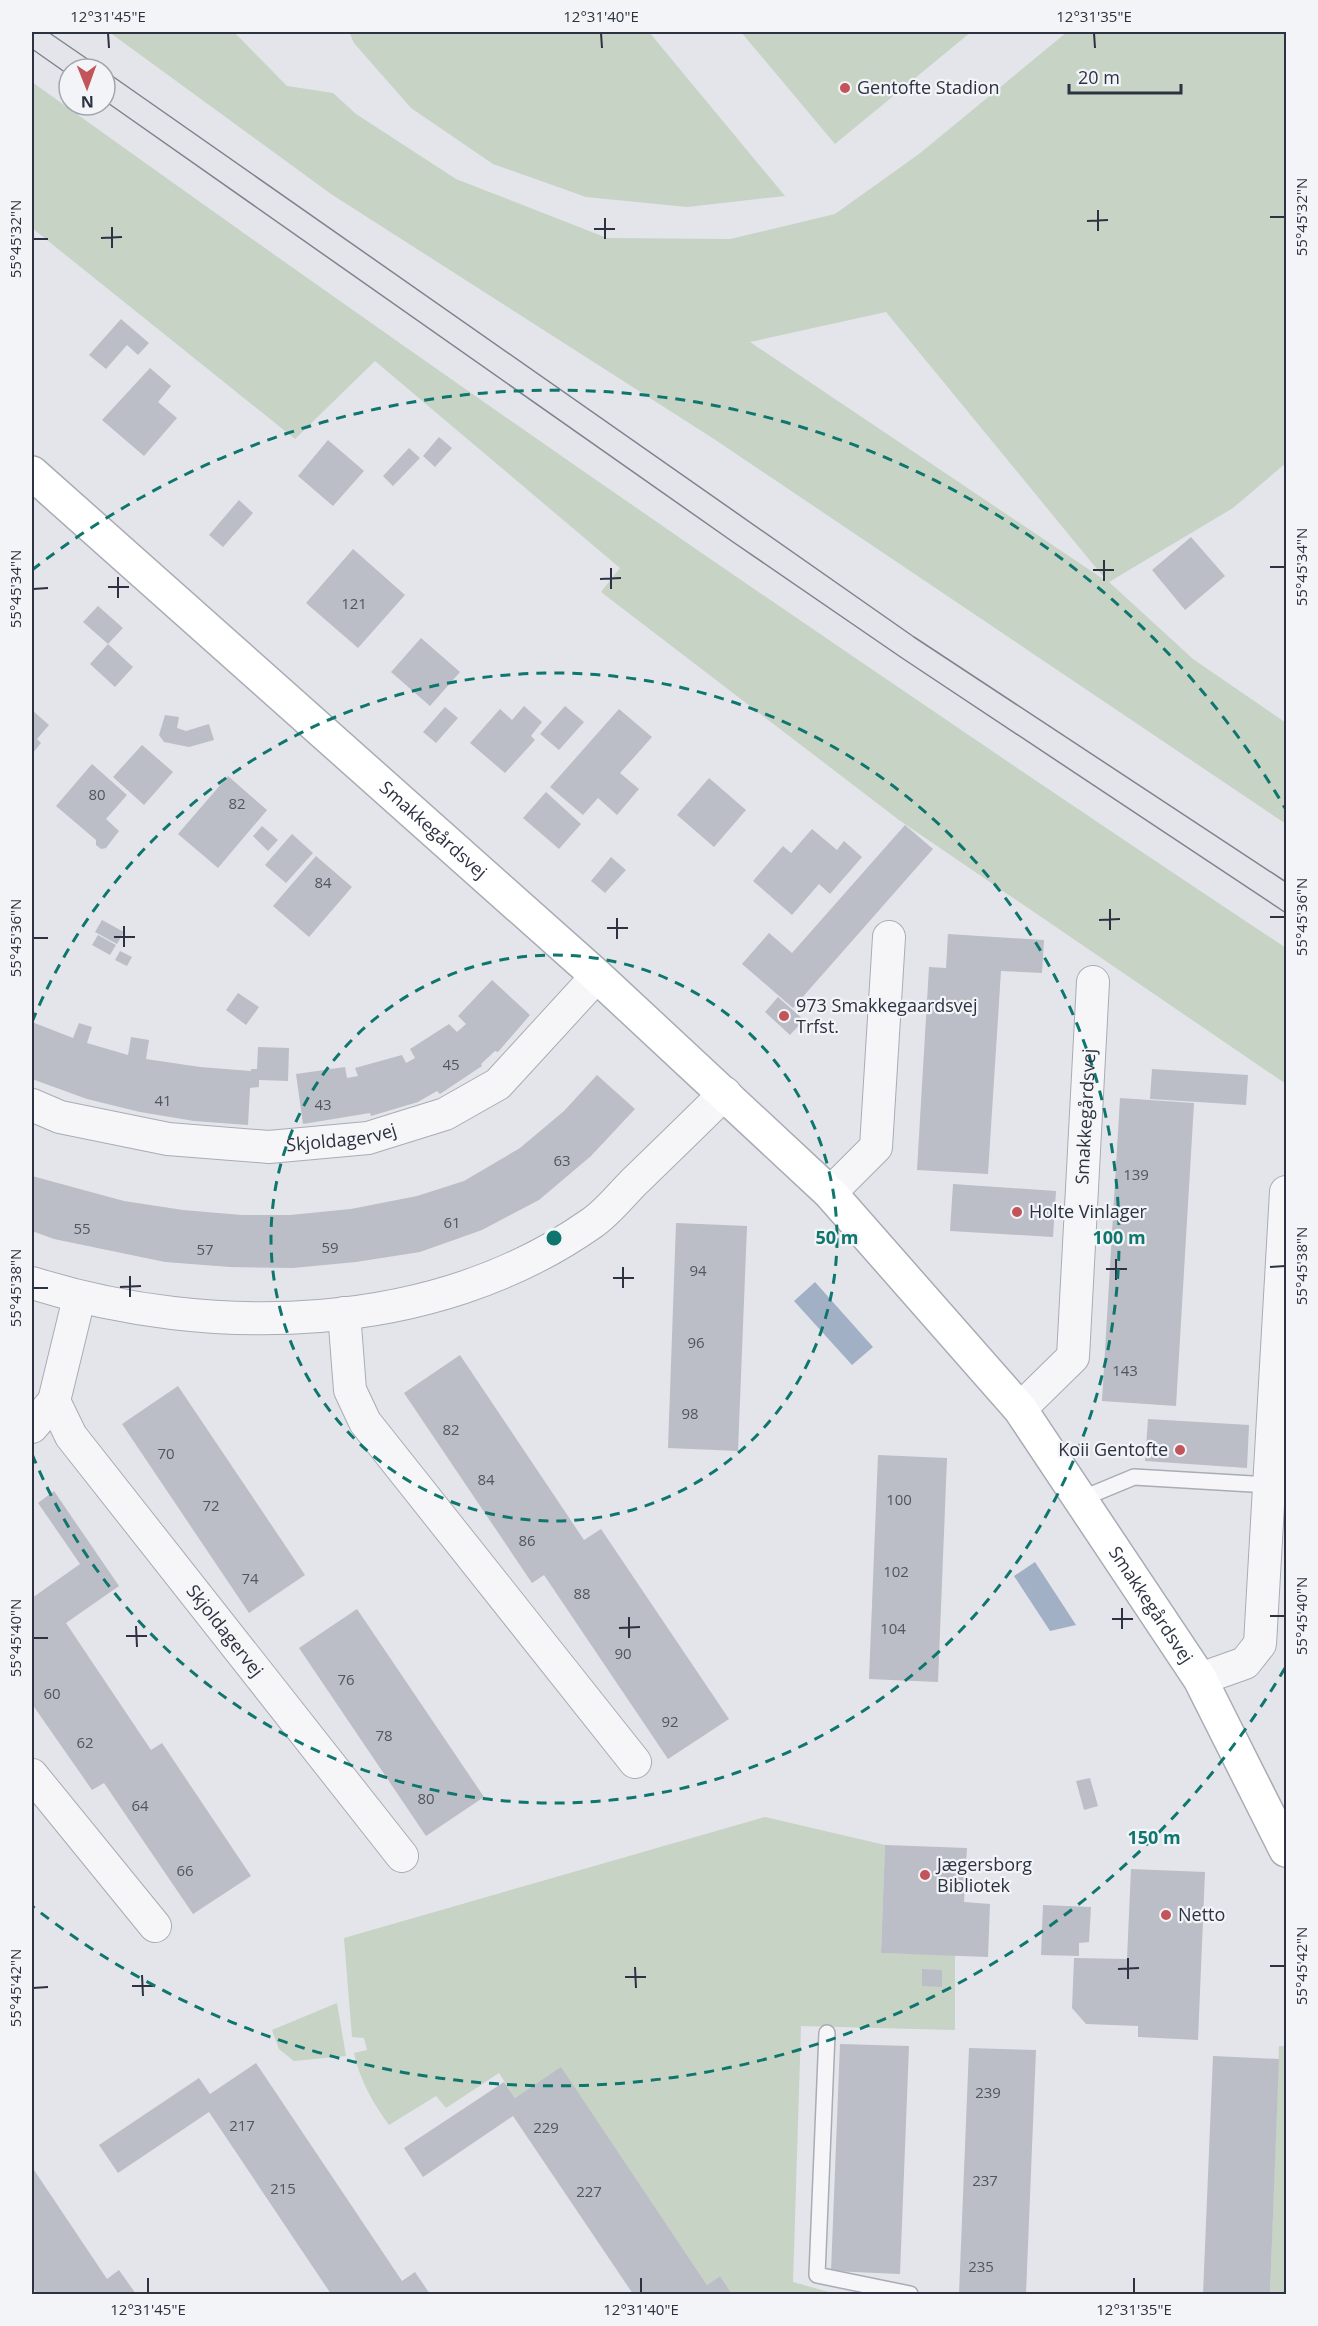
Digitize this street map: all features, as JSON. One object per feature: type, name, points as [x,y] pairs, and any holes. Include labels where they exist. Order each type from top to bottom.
[{"type":"street","name":"Smakkegårdsvej","points":[[32,473],[597,976],[830,1193],[1020,1409],[1200,1679],[1287,1850]]},
{"type":"street","points":[[830,1193],[876,1147],[889,937]]},
{"type":"street","name":"Skjoldagervej","points":[[32,1105],[60,1117],[168,1139],[269,1146],[368,1138],[445,1114],[498,1084],[597,976]]},
{"type":"street","name":"Smakkegårdsvej","points":[[1020,1409],[1073,1357],[1093,982]]},
{"type":"street","points":[[32,1283],[79,1298],[182,1315],[259,1318],[344,1313],[432,1297],[518,1266],[593,1223],[725,1093]]},
{"type":"street","name":"Smakkegårdsvej","points":[[1200,1679],[1245,1663],[1260,1644],[1287,1192]]},
{"type":"street","points":[[32,1427],[54,1401],[79,1298]]},
{"type":"street","points":[[344,1313],[350,1390],[365,1422],[635,1762]]},
{"type":"street","name":"Skjoldagervej","points":[[54,1401],[71,1436],[402,1856]]},
{"type":"street","points":[[32,1775],[155,1926]]},
{"type":"lane","points":[[1081,1499],[1134,1477],[1269,1485]]},
{"type":"lane","points":[[826,2033],[817,2275],[910,2295]]},
{"type":"green space","points":[[109,32],[234,32],[287,86],[333,93],[356,114],[456,179],[607,238],[730,239],[835,214],[919,154],[1067,32],[1286,32],[1286,463],[1233,508],[1109,582],[1193,659],[1286,723],[1286,824],[714,439],[331,194]],"holes":[[[886,312],[1106,581],[750,342]]]},
{"type":"green space","points":[[349,32],[649,32],[785,196],[687,207],[586,197],[493,164],[411,108],[354,43]]},
{"type":"green space","name":"Gentofte Stadion","points":[[741,32],[971,32],[835,144]]},
{"type":"green space","points":[[32,82],[57,100],[57,117],[81,117],[342,303],[655,521],[1286,948],[1286,1084],[899,820],[601,592],[620,568],[375,361],[295,439],[32,228]]},
{"type":"green space","points":[[765,1817],[885,1845],[881,1953],[955,1955],[955,2030],[801,2026],[793,2282],[836,2294],[732,2294],[720,2276],[707,2285],[561,2068],[515,2098],[499,2073],[446,2108],[436,2096],[389,2125],[368,2091],[354,2053],[367,2050],[364,2038],[352,2037],[344,1938]]},
{"type":"green space","points":[[337,2003],[346,2056],[294,2061],[279,2049],[272,2030]]},
{"type":"green space","points":[[1279,2046],[1286,2046],[1286,2294],[1270,2294]]},
{"type":"water","points":[[815,1282],[873,1347],[852,1365],[794,1301]]},
{"type":"water","points":[[1035,1562],[1076,1625],[1050,1631],[1014,1576]]},
{"type":"building","points":[[121,319],[149,343],[138,355],[127,345],[106,369],[89,355]]},
{"type":"building","points":[[150,368],[171,386],[158,402],[177,418],[144,456],[102,420]]},
{"type":"building","points":[[439,437],[452,448],[435,467],[423,456]]},
{"type":"building","points":[[328,440],[364,471],[333,506],[298,476]]},
{"type":"building","points":[[409,448],[420,458],[393,486],[383,476]]},
{"type":"building","points":[[239,500],[253,513],[223,547],[209,535]]},
{"type":"building","points":[[1191,537],[1225,576],[1185,610],[1152,570]]},
{"type":"building","points":[[353,549],[405,595],[358,648],[306,603]]},
{"type":"building","points":[[98,606],[123,628],[108,644],[83,622]]},
{"type":"building","points":[[421,638],[460,672],[430,706],[391,672]]},
{"type":"building","points":[[108,644],[133,667],[115,687],[90,664]]},
{"type":"building","points":[[524,706],[542,722],[531,736],[535,740],[505,773],[470,743],[500,709],[512,720]]},
{"type":"building","points":[[565,706],[584,722],[559,750],[540,734]]},
{"type":"building","points":[[445,707],[458,718],[436,743],[423,732]]},
{"type":"building","points":[[619,709],[652,737],[620,773],[639,789],[617,815],[598,798],[583,815],[550,787]]},
{"type":"building","points":[[32,710],[49,725],[37,739],[41,743],[32,754]]},
{"type":"building","points":[[165,715],[179,717],[177,728],[186,731],[209,724],[214,740],[189,747],[164,742],[159,735]]},
{"type":"building","points":[[142,745],[173,772],[144,805],[113,777]]},
{"type":"building","points":[[92,764],[127,795],[106,819],[119,831],[106,848],[101,849],[96,845],[96,840],[56,806]]},
{"type":"building","points":[[228,776],[267,810],[218,868],[178,834]]},
{"type":"building","points":[[709,778],[746,810],[714,847],[677,815]]},
{"type":"building","points":[[546,792],[581,824],[559,849],[523,818]]},
{"type":"building","points":[[905,825],[933,849],[793,1008],[742,964],[769,933],[792,953]]},
{"type":"building","points":[[262,826],[278,840],[268,851],[253,836]]},
{"type":"building","points":[[812,829],[837,850],[844,841],[862,857],[830,894],[819,884],[792,915],[753,881],[783,846],[791,853]]},
{"type":"building","points":[[292,834],[313,853],[286,883],[265,865]]},
{"type":"building","points":[[316,856],[352,887],[309,937],[273,906]]},
{"type":"building","points":[[611,857],[626,870],[605,893],[591,881]]},
{"type":"building","points":[[102,920],[124,932],[117,944],[95,932]]},
{"type":"building","points":[[948,934],[1044,940],[1042,973],[1001,971],[988,1174],[917,1170],[929,967],[946,968]]},
{"type":"building","points":[[98,935],[116,945],[110,955],[92,945]]},
{"type":"building","points":[[120,951],[132,957],[127,966],[115,960]]},
{"type":"building","points":[[492,980],[530,1015],[498,1052],[495,1051],[481,1064],[482,1066],[440,1094],[437,1091],[418,1102],[371,1116],[370,1113],[303,1124],[296,1074],[345,1067],[347,1078],[358,1076],[355,1068],[402,1055],[406,1063],[415,1058],[410,1049],[449,1024],[457,1032],[466,1024],[458,1016]]},
{"type":"building","points":[[238,993],[259,1007],[246,1025],[226,1010]]},
{"type":"building","name":"973 Smakkegaardsvej Trfst.","points":[[778,997],[804,1020],[790,1035],[765,1012]]},
{"type":"building","points":[[32,1022],[73,1038],[79,1023],[92,1027],[87,1043],[128,1055],[131,1037],[149,1040],[146,1059],[200,1067],[251,1071],[251,1069],[257,1069],[258,1047],[289,1048],[288,1081],[259,1080],[259,1087],[250,1088],[248,1125],[194,1121],[140,1112],[87,1099],[32,1079]]},
{"type":"building","points":[[1152,1069],[1248,1075],[1246,1105],[1150,1099]]},
{"type":"building","points":[[597,1075],[635,1109],[591,1156],[539,1200],[482,1230],[420,1252],[356,1262],[293,1268],[230,1267],[165,1262],[54,1239],[32,1231],[32,1176],[124,1201],[183,1210],[242,1215],[290,1215],[351,1209],[417,1196],[464,1181],[520,1148],[564,1111]]},
{"type":"building","points":[[1120,1098],[1194,1103],[1176,1406],[1102,1401]]},
{"type":"building","points":[[953,1184],[1056,1191],[1053,1237],[950,1231]]},
{"type":"building","points":[[676,1223],[747,1226],[738,1451],[668,1448]]},
{"type":"building","points":[[460,1355],[584,1540],[601,1529],[729,1719],[668,1759],[544,1575],[532,1583],[404,1393]]},
{"type":"building","points":[[178,1386],[305,1575],[249,1613],[122,1424]]},
{"type":"building","points":[[1148,1419],[1249,1425],[1247,1468],[1145,1461]]},
{"type":"building","points":[[878,1455],[947,1458],[938,1682],[869,1679]]},
{"type":"building","points":[[54,1491],[119,1586],[66,1623],[151,1750],[162,1743],[251,1876],[193,1914],[104,1783],[92,1790],[32,1704],[32,1598],[80,1564],[38,1503]]},
{"type":"building","points":[[357,1609],[484,1797],[426,1836],[299,1648]]},
{"type":"building","points":[[1090,1778],[1098,1806],[1084,1810],[1076,1781]]},
{"type":"building","name":"Jægersborg Bibliotek","points":[[885,1845],[967,1848],[964,1902],[990,1904],[988,1957],[881,1953]]},
{"type":"building","name":"Netto","points":[[1131,1869],[1205,1872],[1198,2040],[1138,2037],[1138,2026],[1086,2024],[1072,2008],[1074,1958],[1127,1959]]},
{"type":"building","points":[[1043,1905],[1091,1907],[1089,1942],[1079,1943],[1079,1956],[1041,1955]]},
{"type":"building","points":[[922,1969],[942,1970],[942,1987],[922,1986]]},
{"type":"building","points":[[840,2044],[909,2046],[900,2274],[831,2271]]},
{"type":"building","points":[[969,2048],[1036,2050],[1026,2294],[959,2294]]},
{"type":"building","points":[[1213,2056],[1279,2059],[1270,2294],[1203,2294]]},
{"type":"building","points":[[256,2063],[402,2281],[415,2272],[430,2294],[331,2294],[209,2112],[118,2173],[99,2145],[199,2078],[210,2094]]},
{"type":"building","points":[[561,2067],[707,2285],[720,2276],[732,2294],[633,2294],[513,2116],[423,2177],[404,2148],[504,2082],[515,2098]]},
{"type":"building","points":[[32,2167],[107,2279],[119,2270],[136,2294],[37,2294],[32,2286]]},
{"type":"tram line","points":[[48,32],[84,57]]},
{"type":"tram line","points":[[32,49],[57,67]]},
{"type":"tram line","points":[[117,79],[914,637],[1286,882]]},
{"type":"tram line","points":[[117,109],[733,542],[902,658],[1286,913]]},
{"type":"place","name":"Gentofte Stadion","points":[[845,88]]},
{"type":"place","name":"973 Smakkegaardsvej Trfst.","points":[[784,1016]]},
{"type":"place","name":"Holte Vinlager","points":[[1017,1212]]},
{"type":"place","name":"Koii Gentofte","points":[[1180,1450]]},
{"type":"place","name":"Jægersborg Bibliotek","points":[[925,1875]]},
{"type":"place","name":"Netto","points":[[1166,1915]]}]
